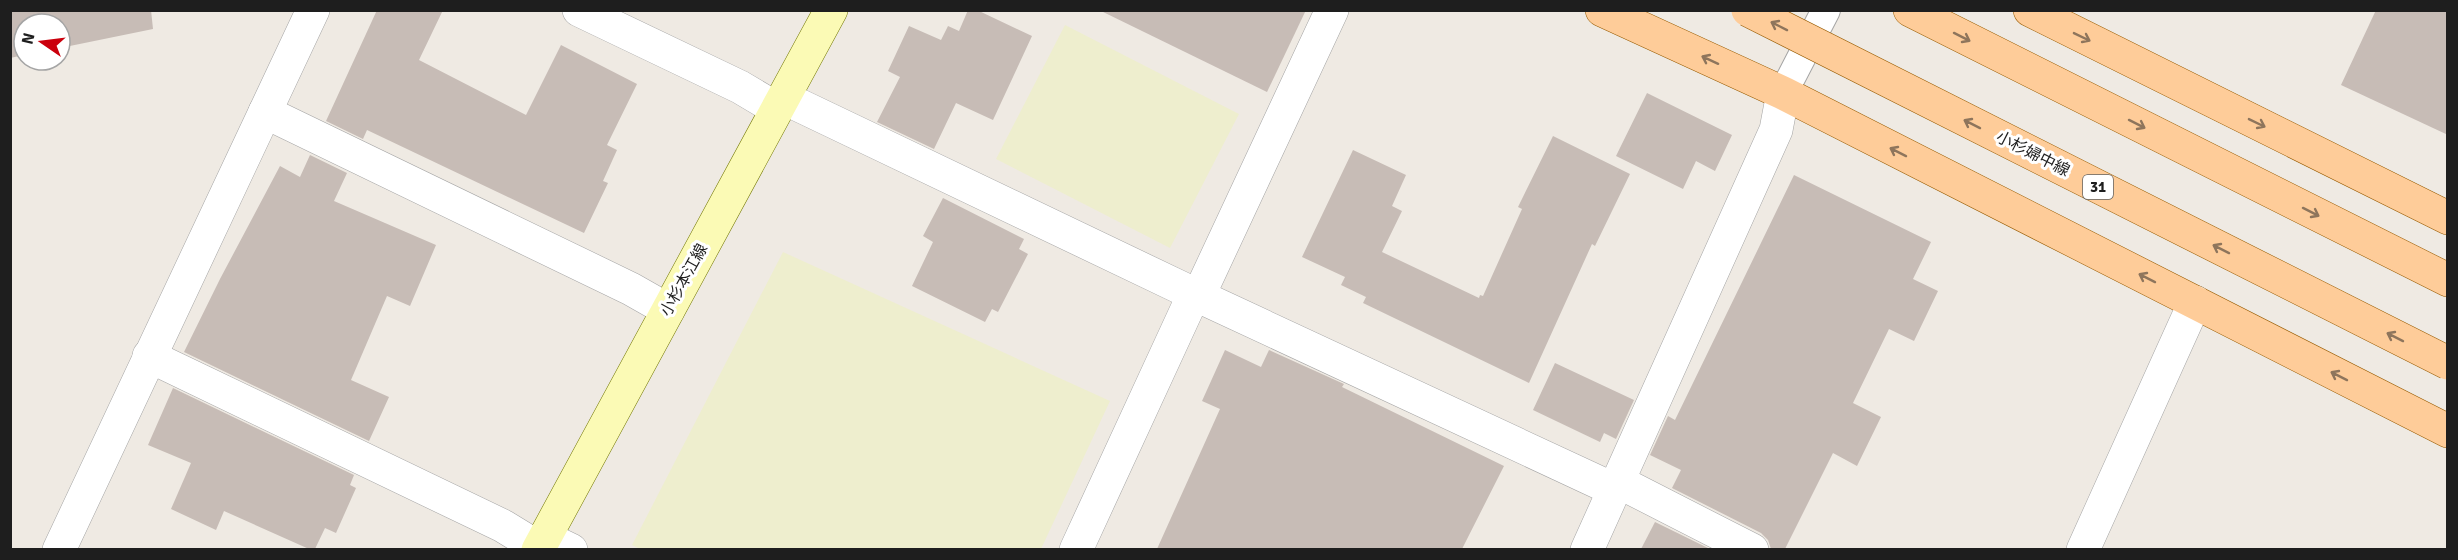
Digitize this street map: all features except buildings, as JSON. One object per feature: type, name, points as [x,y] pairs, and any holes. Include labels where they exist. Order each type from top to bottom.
[{"type":"main road","name":"小杉本江線","points":[[548,546],[668,310],[831,10]]},
{"type":"main road","points":[[1602,10],[1783,93],[2448,431]]},
{"type":"main road","name":"小杉婦中線","points":[[1748,10],[2448,363]]},
{"type":"main road","points":[[1910,10],[2448,280]]},
{"type":"main road","points":[[2030,10],[2448,218]]},
{"type":"street","points":[[59,549],[313,10]]},
{"type":"street","points":[[579,10],[740,87],[781,103],[1752,549]]},
{"type":"street","points":[[1076,549],[1332,10]]},
{"type":"street","points":[[1587,549],[1776,130],[1783,93]]},
{"type":"street","points":[[265,112],[631,289],[668,310]]},
{"type":"street","points":[[2083,549],[2195,302]]},
{"type":"street","points":[[149,356],[548,546]]},
{"type":"lane","points":[[1783,93],[1826,10]]},
{"type":"green space","points":[[1065,25],[1239,114],[1170,248],[996,159]]},
{"type":"green space","points":[[783,252],[1110,401],[1041,549],[642,550],[632,545]]}]
